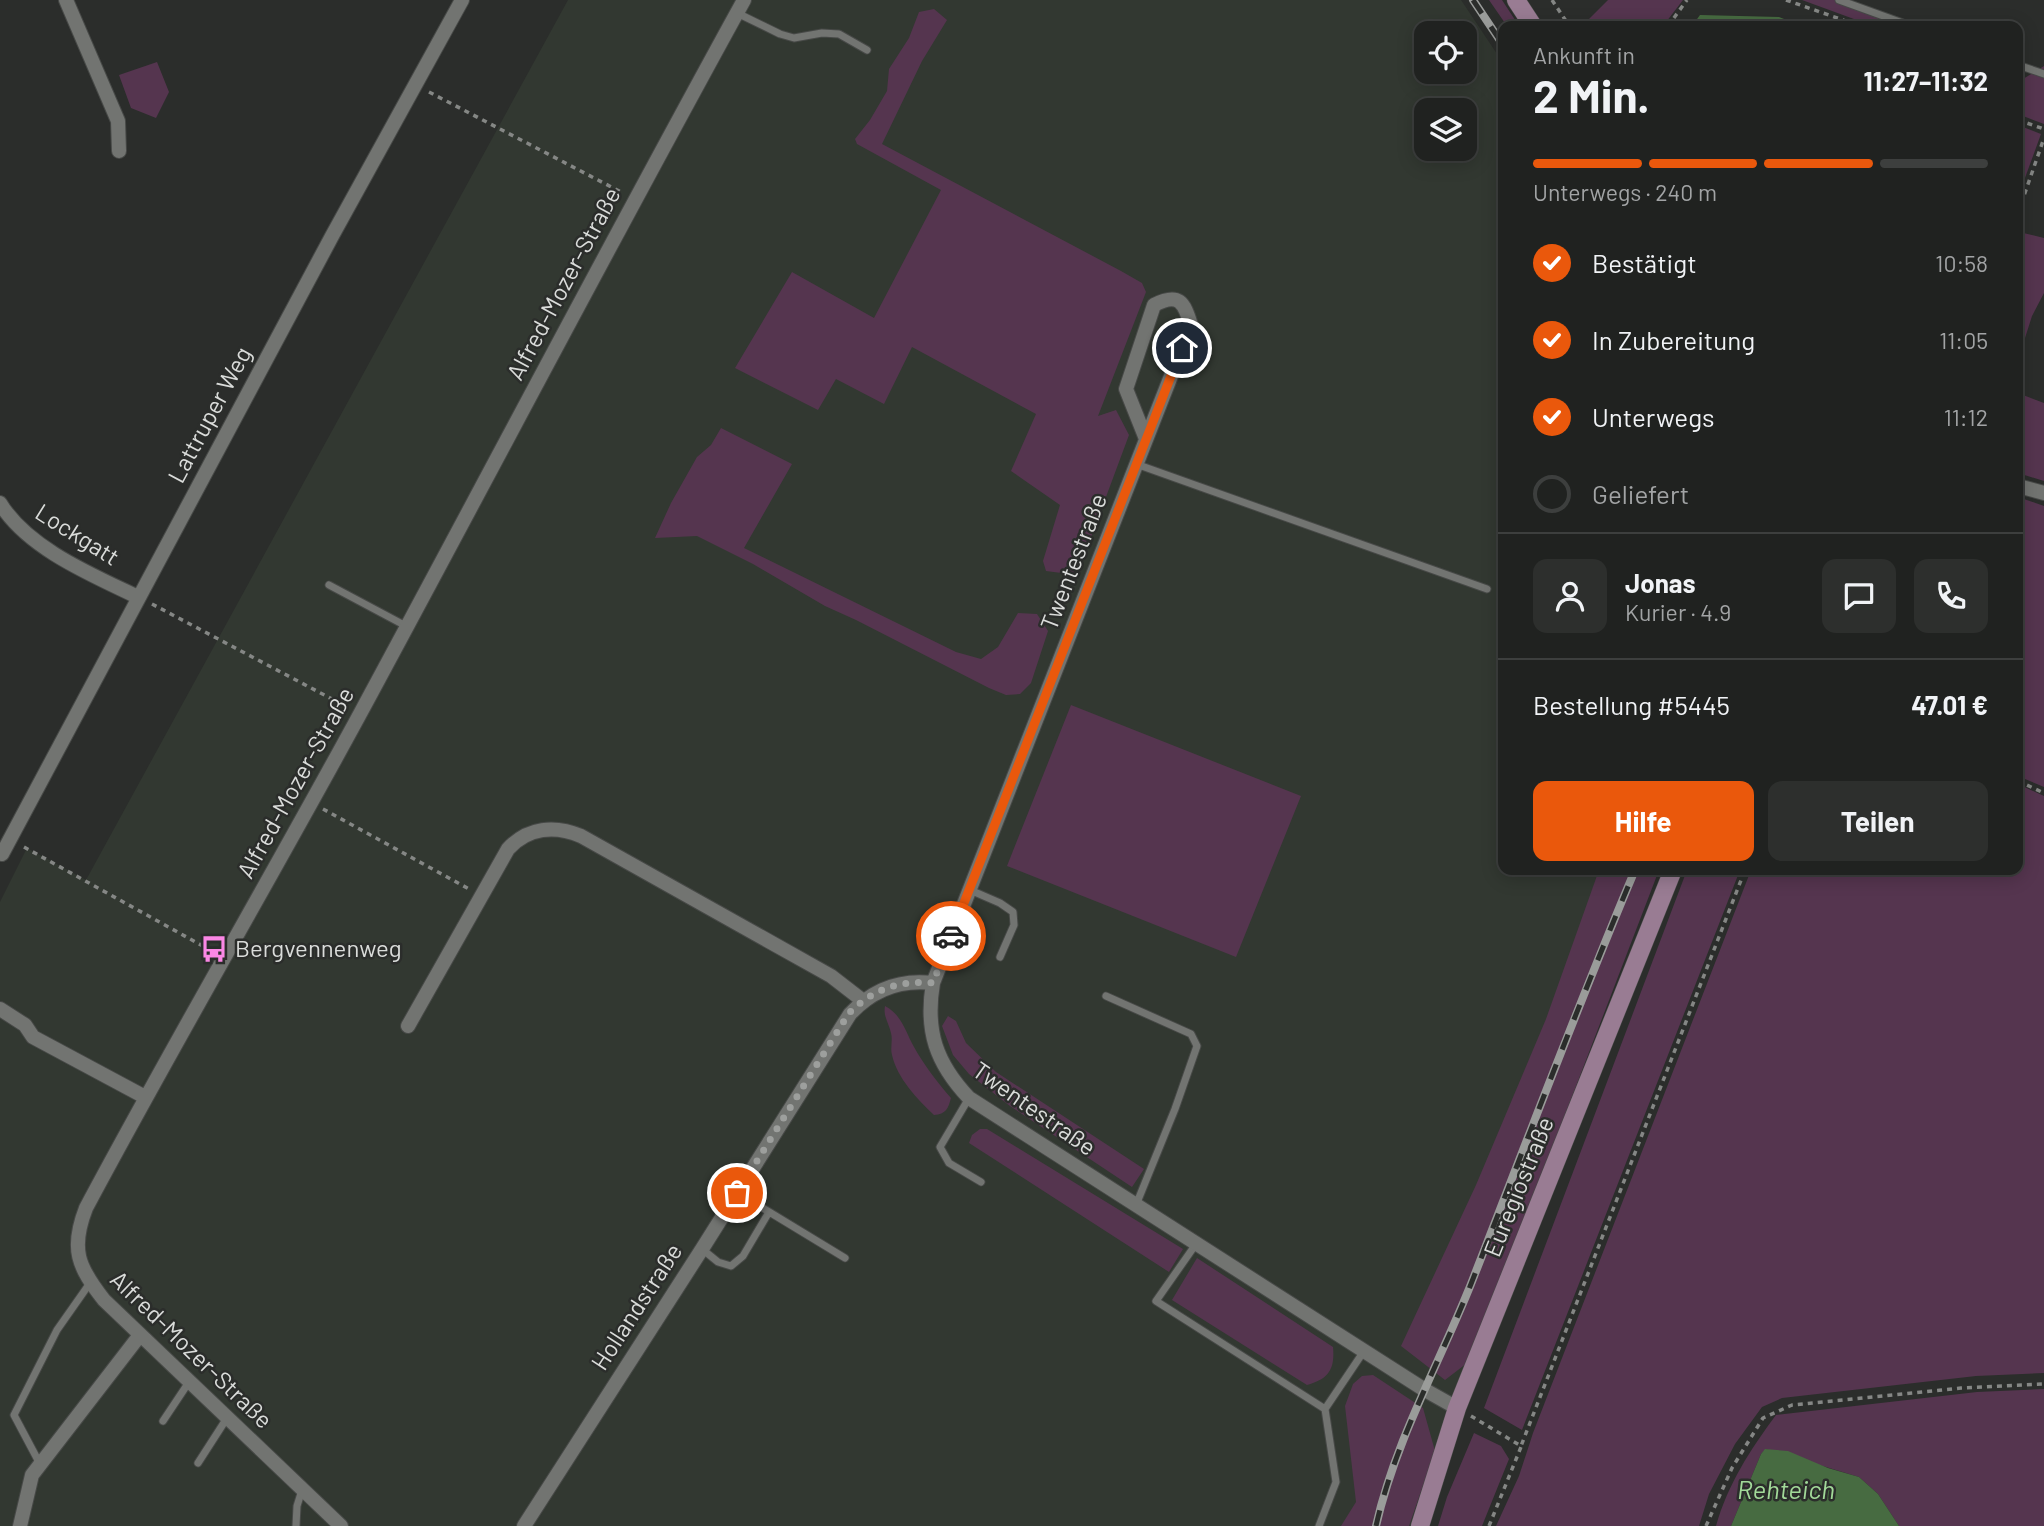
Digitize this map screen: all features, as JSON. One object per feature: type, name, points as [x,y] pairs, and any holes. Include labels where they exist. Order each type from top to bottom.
[{"type":"main road","points":[[1516,0],[1530,21]]},
{"type":"main road","name":"Euregiostraße","points":[[1420,1526],[1457,1408],[1672,875]]},
{"type":"street","points":[[66,0],[118,121],[119,151]]},
{"type":"street","name":"Lattruper Weg","points":[[2,854],[138,597],[462,0]]},
{"type":"street","name":"Alfred-Mozer-Straße","points":[[341,1526],[104,1300],[90,1283],[79,1262],[76,1244],[79,1227],[86,1208],[145,1097],[311,803],[740,6]]},
{"type":"street","name":"Twentestraße","points":[[1146,439],[1126,389],[1154,305],[1166,298],[1178,300],[1185,306],[1191,325],[933,983],[931,1032],[940,1059],[952,1080],[969,1098],[1457,1408]]},
{"type":"street","points":[[2023,487],[2044,493]]},
{"type":"street","name":"Lockgatt","points":[[0,503],[20,528],[58,556],[138,597]]},
{"type":"street","points":[[408,1026],[480,895],[514,842],[538,830],[553,828],[567,830],[831,976],[862,1000]]},
{"type":"street","name":"Hollandstraße","points":[[524,1526],[702,1249],[849,1013],[874,993],[904,982],[933,983]]},
{"type":"street","points":[[0,1009],[25,1025],[33,1037],[145,1097]]},
{"type":"street","points":[[20,1526],[32,1475],[140,1335]]},
{"type":"lane","points":[[1839,0],[1897,21]]},
{"type":"lane","points":[[740,6],[787,36],[794,38],[822,33],[839,34],[867,50]]},
{"type":"lane","points":[[2023,67],[2044,74]]},
{"type":"lane","points":[[1136,464],[1488,589]]},
{"type":"lane","points":[[329,585],[407,626]]},
{"type":"lane","points":[[969,890],[1000,903],[1013,912],[1014,925],[1000,957]]},
{"type":"lane","points":[[1106,996],[1191,1034],[1197,1046],[1136,1205]]},
{"type":"lane","points":[[969,1098],[940,1147],[948,1163],[981,1182]]},
{"type":"lane","points":[[737,1193],[845,1258]]},
{"type":"lane","points":[[702,1249],[719,1262],[732,1266],[743,1256],[769,1212]]},
{"type":"lane","points":[[1196,1243],[1156,1301],[1325,1409]]},
{"type":"lane","points":[[40,1464],[14,1415],[57,1330],[90,1283]]},
{"type":"lane","points":[[1319,1526],[1336,1482],[1325,1409],[1364,1351]]},
{"type":"lane","points":[[163,1421],[189,1382]]},
{"type":"lane","points":[[198,1462],[227,1419]]},
{"type":"lane","points":[[296,1526],[297,1506],[302,1490]]},
{"type":"path","points":[[1552,0],[1566,21]]},
{"type":"path","points":[[1672,21],[1687,0]]},
{"type":"path","points":[[1786,0],[1846,21]]},
{"type":"path","points":[[415,85],[635,199]]},
{"type":"path","points":[[2023,122],[2044,129]]},
{"type":"path","points":[[2023,198],[2044,138]]},
{"type":"path","points":[[138,597],[360,713]]},
{"type":"path","points":[[2023,783],[2044,793]]},
{"type":"path","points":[[311,803],[480,895]]},
{"type":"path","points":[[10,839],[225,958]]},
{"type":"path","points":[[1489,1526],[1743,875]]},
{"type":"path","points":[[1706,1526],[1732,1468],[1763,1418],[1792,1405],[1961,1388],[2044,1384]]},
{"type":"path","points":[[1457,1408],[1521,1446]]},
{"type":"shaded area","points":[[568,0],[1461,0],[1475,21],[1414,21],[1414,84],[1477,84],[1477,24],[1498,56],[1498,875],[1630,875],[1422,1526],[0,1526],[0,902],[27,848],[86,880]]},
{"type":"shaded area","points":[[1489,0],[1502,0],[1516,21],[1504,21]]},
{"type":"shaded area","points":[[1608,0],[1683,0],[1667,21],[1587,21]]},
{"type":"shaded area","points":[[1802,0],[1846,0],[1905,21],[1859,21]]},
{"type":"shaded area","points":[[934,9],[947,20],[922,61],[882,144],[1121,271],[1142,283],[1146,292],[1098,416],[1116,410],[1129,435],[1077,575],[1046,571],[1043,561],[1060,505],[1011,471],[1036,414],[912,347],[884,404],[836,379],[818,410],[735,368],[792,272],[874,318],[941,190],[857,144],[855,139],[887,91],[889,69],[909,38],[919,12]]},
{"type":"shaded area","points":[[157,62],[169,92],[156,118],[131,108],[119,75]]},
{"type":"shaded area","points":[[2044,66],[2044,124],[2023,116],[2023,79]]},
{"type":"shaded area","points":[[2023,127],[2041,134],[2023,183]]},
{"type":"shaded area","points":[[2023,233],[2044,238],[2044,293],[2032,316],[2023,344]]},
{"type":"shaded area","points":[[2023,395],[2044,403],[2044,481],[2023,475]]},
{"type":"shaded area","points":[[721,428],[792,464],[744,548],[956,652],[981,659],[998,647],[1018,613],[1037,614],[1048,631],[1031,683],[1020,694],[1006,695],[825,606],[753,564],[697,536],[655,538],[697,457],[711,445]]},
{"type":"shaded area","points":[[2023,499],[2044,506],[2044,787],[2023,778]]},
{"type":"shaded area","points":[[1071,705],[1301,796],[1236,957],[1007,866]]},
{"type":"shaded area","points":[[2023,786],[2044,796],[2044,1373],[1976,1376],[1782,1398],[1762,1407],[1735,1444],[1709,1494],[1699,1526],[1496,1526],[1519,1476],[1533,1433],[1749,875],[2023,875]]},
{"type":"shaded area","points":[[1597,875],[1657,875],[1471,1360],[1445,1380],[1401,1346],[1476,1185],[1546,1019]]},
{"type":"shaded area","points":[[1685,875],[1738,875],[1522,1430],[1484,1408]]},
{"type":"shaded area","points":[[885,1006],[899,1019],[922,1060],[951,1098],[944,1112],[934,1115],[898,1072],[891,1050],[892,1036],[885,1017]]},
{"type":"shaded area","points":[[948,1016],[956,1021],[966,1043],[996,1072],[1144,1169],[1132,1187],[1010,1106],[969,1074],[953,1055],[942,1026]]},
{"type":"shaded area","points":[[980,1129],[987,1129],[1183,1249],[1169,1272],[969,1143],[972,1135]]},
{"type":"shaded area","points":[[1197,1258],[1333,1347],[1333,1361],[1329,1372],[1321,1380],[1307,1385],[1172,1300]]},
{"type":"shaded area","points":[[1373,1375],[1423,1408],[1435,1451],[1409,1526],[1341,1526],[1356,1502],[1345,1406],[1353,1384],[1362,1376]]},
{"type":"shaded area","points":[[2044,1389],[2044,1526],[1899,1526],[1878,1494],[1859,1477],[1766,1449],[1761,1454],[1731,1526],[1716,1526],[1741,1468],[1776,1415],[1977,1392]]},
{"type":"shaded area","points":[[1474,1433],[1501,1446],[1509,1459],[1482,1526],[1438,1526],[1447,1497]]},
{"type":"water","points":[[1700,15],[1779,17],[1789,21],[1696,21]]},
{"type":"water","name":"Rehteich","points":[[1765,1449],[1788,1451],[1828,1468],[1859,1477],[1878,1494],[1899,1526],[1731,1526]]},
{"type":"railway","points":[[1473,0],[1498,38]]},
{"type":"railway","points":[[1376,1526],[1384,1494],[1406,1433],[1471,1284],[1633,875]]},
{"type":"way so far","points":[[737,1193],[849,1013],[862,1000],[889,986],[904,982],[933,983],[951,936]]},
{"type":"place","name":"Bergvennenweg","points":[[214,949]]},
{"type":"route","points":[[951,936],[1182,348]]}]
